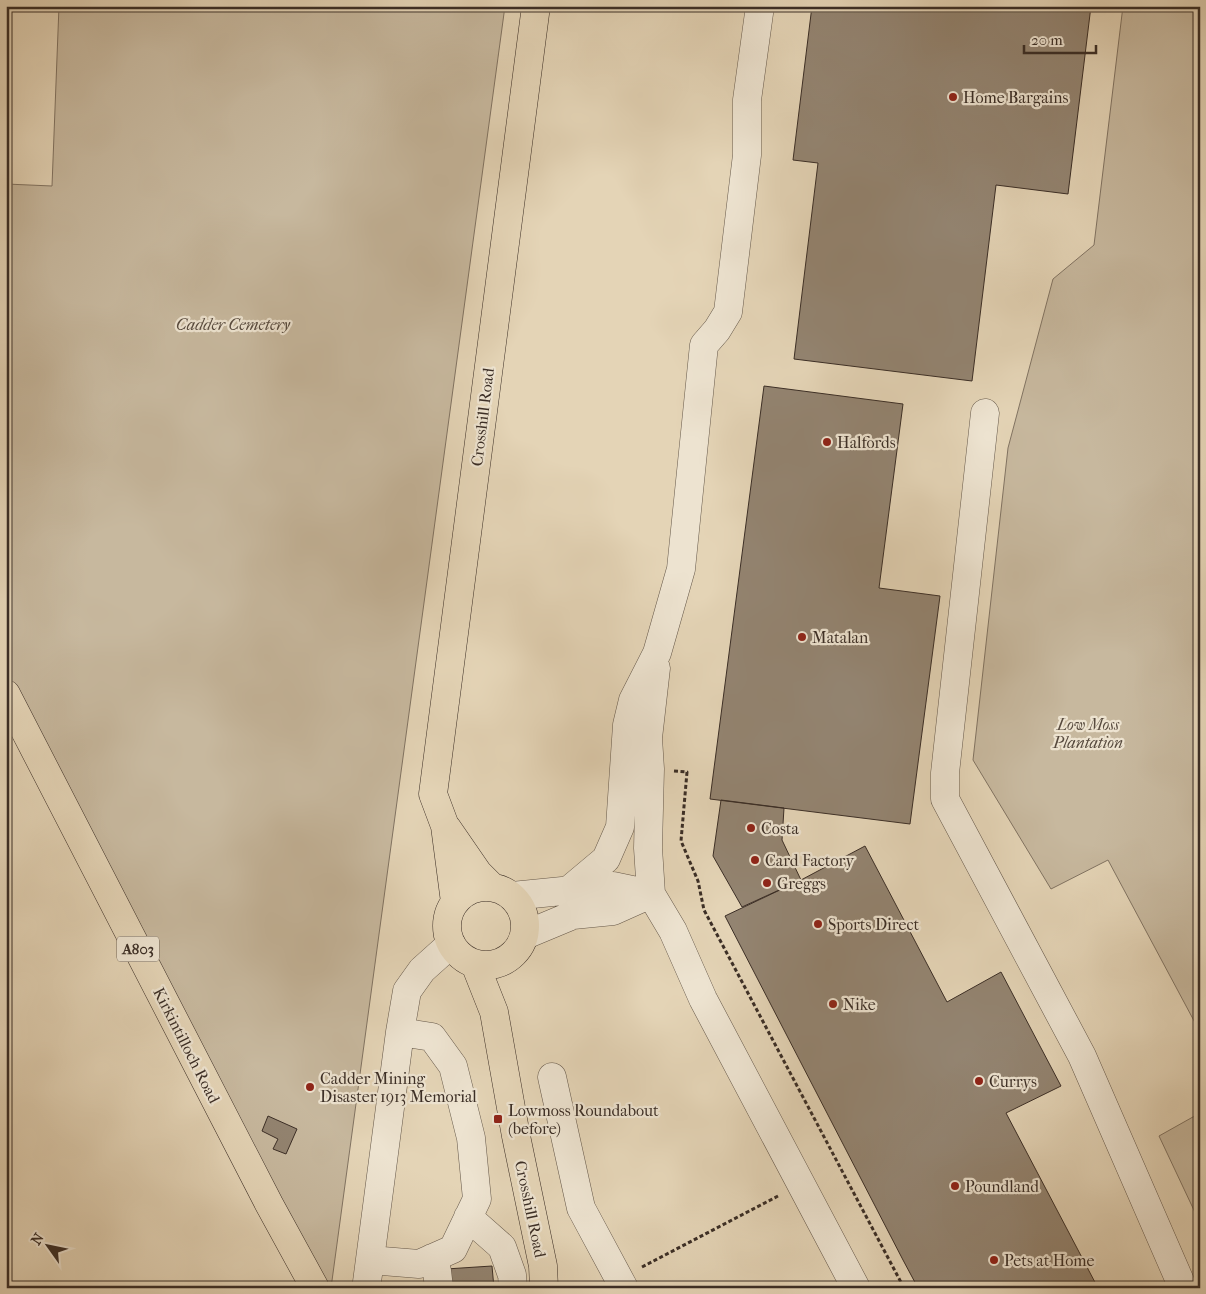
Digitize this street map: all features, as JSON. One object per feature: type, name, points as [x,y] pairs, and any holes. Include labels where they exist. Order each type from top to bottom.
[{"type":"main road","name":"Crosshill Road","points":[[455,902],[445,826],[433,794],[536,6]]},
{"type":"main road","name":"Kirkintilloch Road","points":[[10,709],[269,1204],[315,1288]]},
{"type":"main road","name":"Crosshill Road","points":[[445,826],[478,873],[502,891]]},
{"type":"main road","points":[[478,887],[502,891],[519,904],[526,924],[525,935],[517,950],[504,961],[495,964],[484,966],[465,960],[451,944],[447,930],[448,915],[455,902],[465,892],[478,887]]},
{"type":"main road","name":"Crosshill Road","points":[[494,1012],[504,961]]},
{"type":"main road","name":"Crosshill Road","points":[[475,964],[494,1012],[516,1136],[543,1266],[544,1288]]},
{"type":"street","points":[[569,890],[606,859],[620,827],[627,725],[633,700],[657,653],[681,569],[704,345],[717,330],[728,312],[747,155],[748,100],[760,6]]},
{"type":"street","points":[[985,413],[945,773],[945,799],[1082,1056],[1183,1288]]},
{"type":"street","points":[[650,768],[663,742],[677,621],[674,597]]},
{"type":"street","points":[[657,653],[648,738],[650,768],[648,848],[651,894],[674,931],[703,1000],[856,1288]]},
{"type":"street","points":[[502,891],[569,890],[613,886],[651,894]]},
{"type":"street","points":[[525,935],[573,915],[613,911],[651,894]]},
{"type":"street","points":[[400,1032],[432,1037],[453,1066],[471,1138],[477,1199],[454,1249],[419,1264],[369,1271],[400,1032],[407,991],[422,970],[451,944]]},
{"type":"street","points":[[552,1077],[581,1208],[622,1283]]},
{"type":"street","points":[[468,1217],[502,1247],[512,1276],[513,1288]]},
{"type":"street","points":[[432,1258],[437,1271],[439,1288]]},
{"type":"path","points":[[650,768],[687,772],[681,840],[698,881],[704,910],[904,1288]]},
{"type":"path","points":[[622,1283],[801,1185]]},
{"type":"green space","name":"Cadder Cemetery","points":[[59,6],[505,6],[331,1288],[326,1288],[6,677],[6,184],[52,186]]},
{"type":"green space","name":"Low Moss Plantation","points":[[1123,6],[1200,6],[1200,1032],[1108,860],[1051,889],[973,760],[1008,448],[1053,279],[1094,245]]},
{"type":"green space","points":[[1200,1113],[1200,1223],[1159,1136]]},
{"type":"building","points":[[812,6],[1091,6],[1068,194],[996,185],[972,381],[794,359],[818,163],[793,160]]},
{"type":"building","points":[[764,386],[903,404],[879,588],[940,596],[910,824],[710,799]]},
{"type":"building","points":[[721,800],[784,808],[782,840],[801,880],[742,907],[713,856]]},
{"type":"building","points":[[865,846],[947,1002],[1001,972],[1061,1086],[1006,1113],[1098,1288],[918,1288],[903,1260],[725,916],[801,880]]},
{"type":"building","points":[[268,1116],[297,1129],[286,1154],[273,1149],[278,1139],[262,1131]]},
{"type":"building","points":[[492,1266],[494,1288],[447,1288],[446,1269]]},
{"type":"place","name":"Home Bargains","points":[[953,97]]},
{"type":"place","name":"Halfords","points":[[827,442]]},
{"type":"place","name":"Matalan","points":[[802,637]]},
{"type":"place","name":"Costa","points":[[751,828]]},
{"type":"place","name":"Card Factory","points":[[755,860]]},
{"type":"place","name":"Greggs","points":[[767,883]]},
{"type":"place","name":"Sports Direct","points":[[818,924]]},
{"type":"place","name":"Nike","points":[[833,1004]]},
{"type":"place","name":"Currys","points":[[979,1081]]},
{"type":"place","name":"Cadder Mining Disaster 1913 Memorial","points":[[310,1087]]},
{"type":"place","name":"Lowmoss Roundabout (before)","points":[[498,1119]]},
{"type":"place","name":"Poundland","points":[[955,1186]]},
{"type":"place","name":"Pets at Home","points":[[994,1260]]}]
